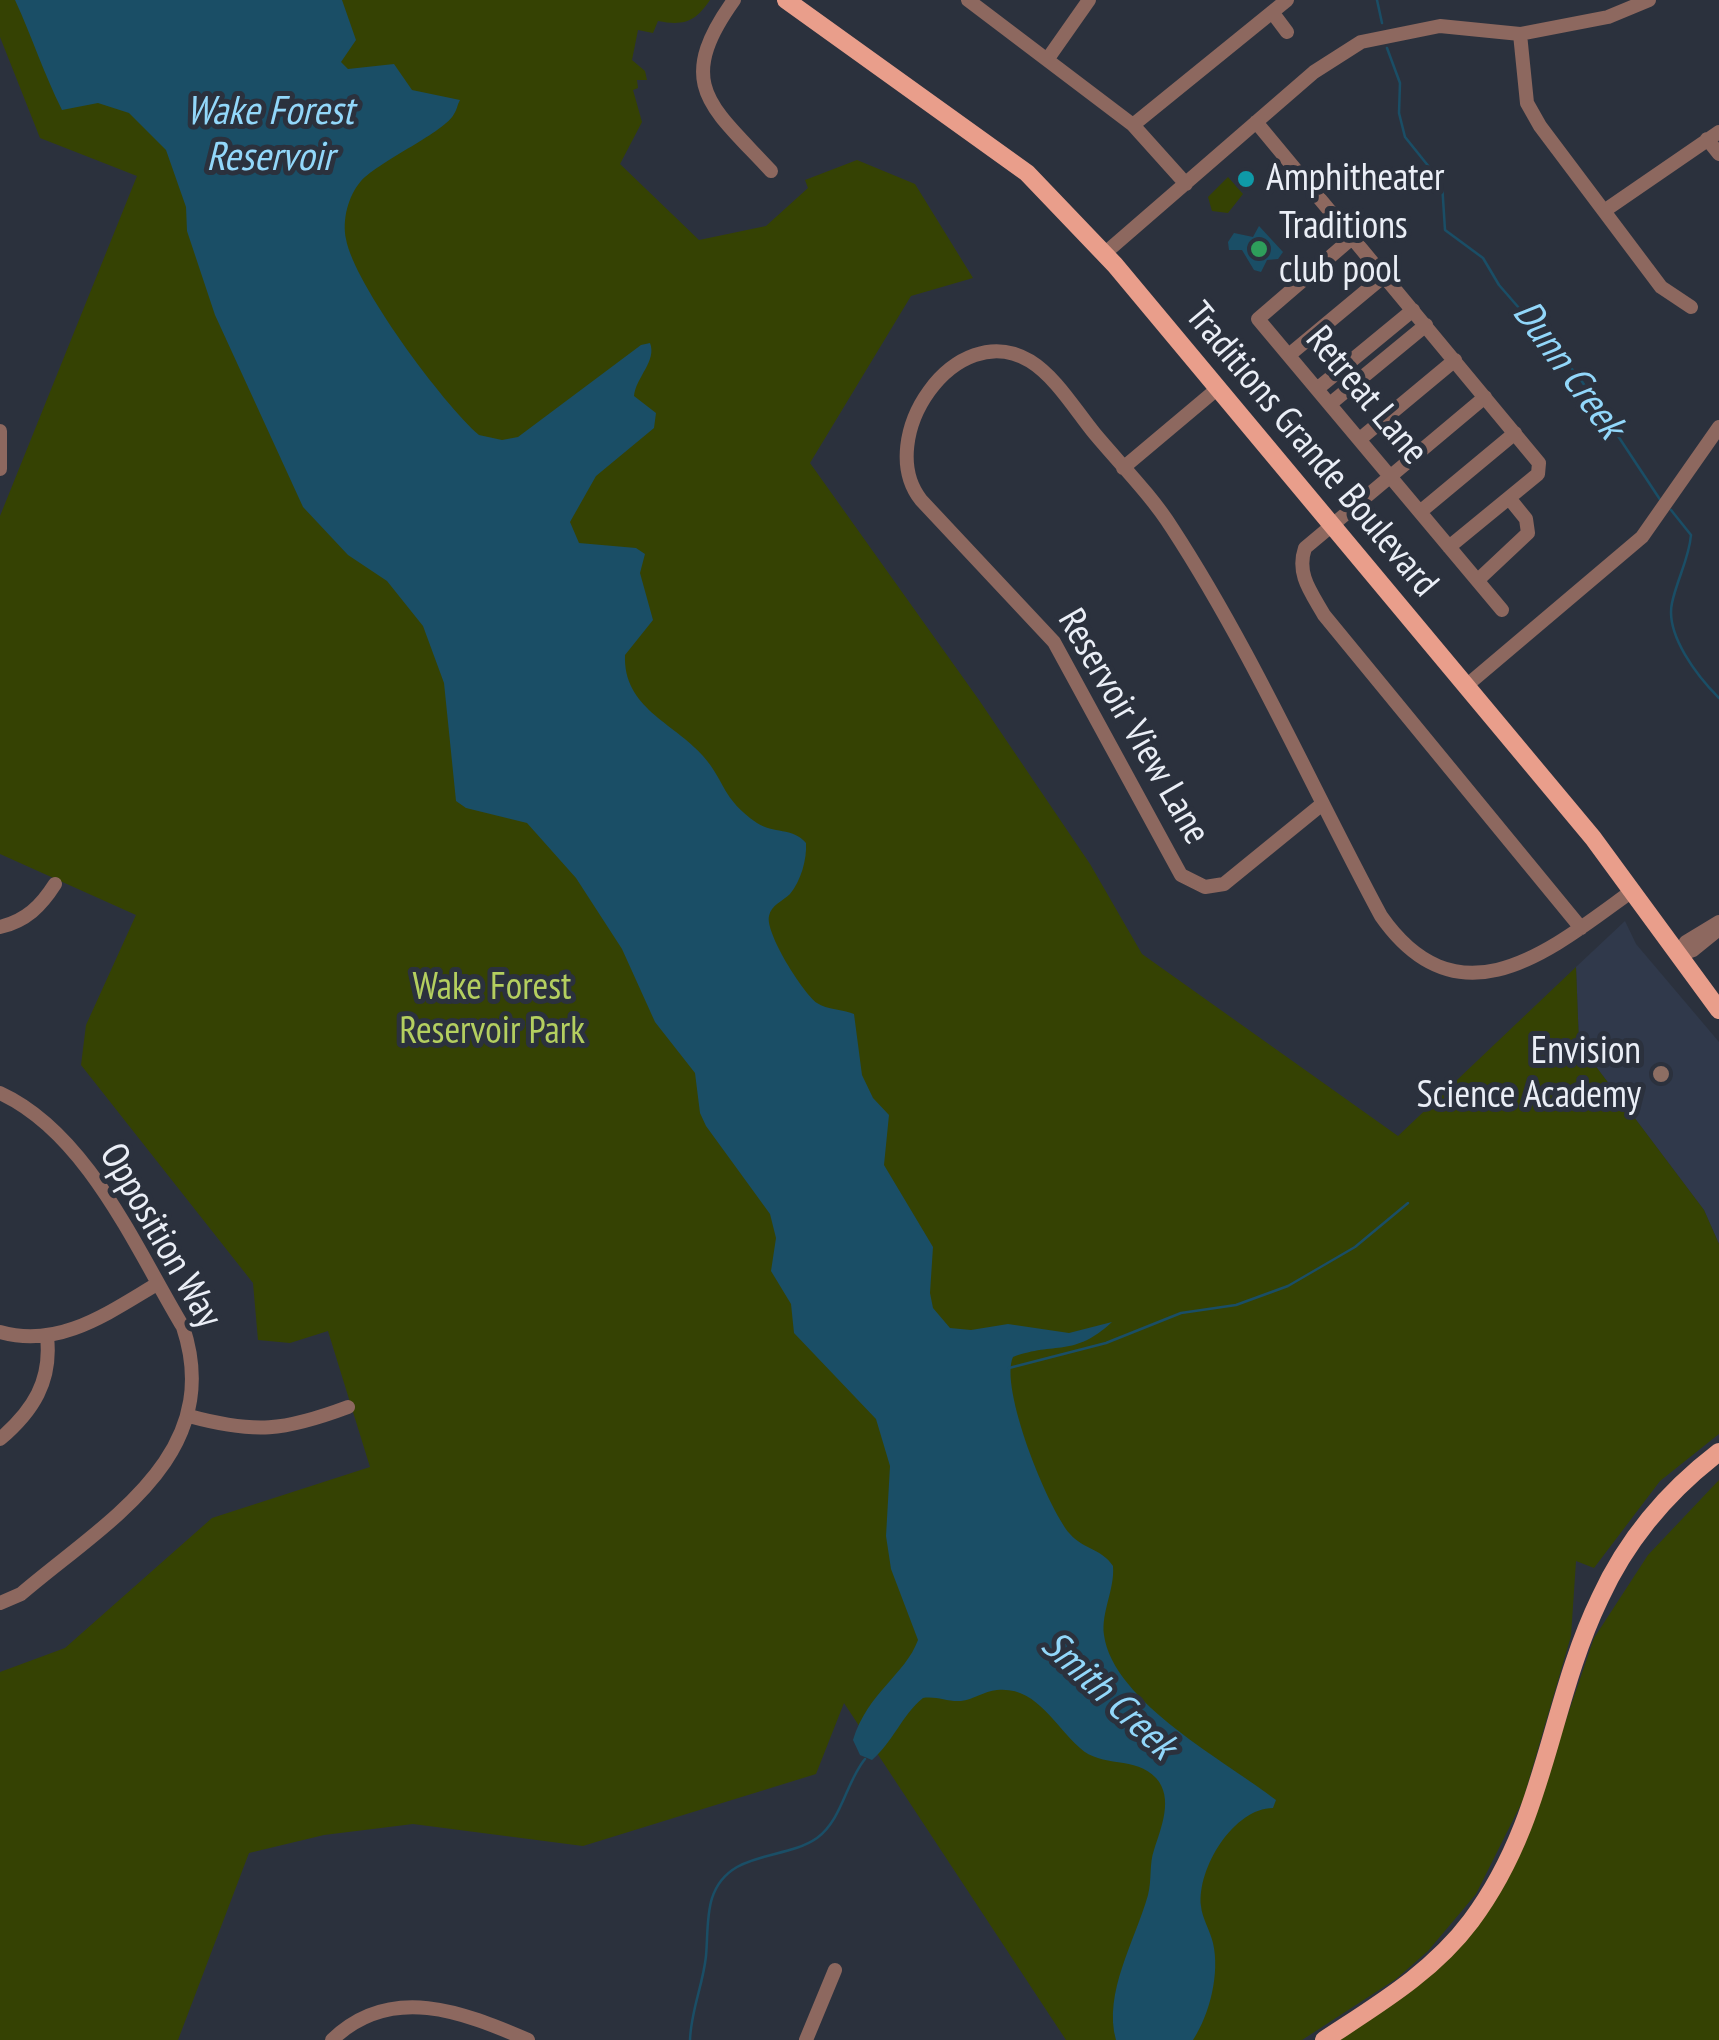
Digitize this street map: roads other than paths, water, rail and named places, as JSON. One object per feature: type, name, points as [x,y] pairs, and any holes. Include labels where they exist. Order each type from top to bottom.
[{"type":"main road","name":"Traditions Grande Boulevard","points":[[786,0],[1028,174],[1104,254],[1466,686],[1632,891],[1719,1010]]},
{"type":"main road","points":[[1324,2040],[1404,1986],[1451,1944],[1479,1909],[1503,1872],[1537,1794],[1600,1596],[1650,1517],[1719,1452]]},
{"type":"street","points":[[734,0],[709,34],[702,60],[707,98],[771,171]]},
{"type":"street","points":[[968,0],[1049,57],[1132,124],[1186,184]]},
{"type":"street","points":[[1049,57],[1089,0]]},
{"type":"street","points":[[1132,124],[1287,0]]},
{"type":"street","points":[[1104,254],[1323,66],[1361,42],[1440,26],[1520,34],[1608,17],[1648,0]]},
{"type":"street","points":[[1272,12],[1287,32]]},
{"type":"street","points":[[1520,34],[1527,103],[1661,287],[1690,307]]},
{"type":"street","points":[[1256,122],[1539,462],[1538,474],[1449,547]]},
{"type":"street","points":[[1604,211],[1713,136],[1719,154]]},
{"type":"street","name":"Retreat Lane","points":[[1352,238],[1258,319],[1502,610]]},
{"type":"street","points":[[1288,354],[1384,276]]},
{"type":"street","points":[[1317,389],[1412,310]]},
{"type":"street","points":[[1330,404],[1426,325]]},
{"type":"street","name":"Reservoir View Lane","points":[[1321,805],[1224,884],[1205,887],[1181,875],[1054,642],[921,500],[910,482],[904,452],[914,421],[946,371],[975,353],[1000,351],[1036,366],[1173,529],[1392,931],[1436,963],[1469,972],[1508,969],[1534,960],[1632,891]]},
{"type":"street","points":[[1360,440],[1455,360]]},
{"type":"street","points":[[1123,468],[1217,389]]},
{"type":"street","points":[[1485,397],[1331,524],[1305,548],[1300,562],[1303,578],[1324,614],[1581,928]]},
{"type":"street","points":[[1466,686],[1652,525],[1719,427]]},
{"type":"street","points":[[0,430],[0,469]]},
{"type":"street","points":[[1420,512],[1514,433]]},
{"type":"street","points":[[1478,580],[1528,533],[1526,519],[1508,498]]},
{"type":"street","points":[[0,927],[41,906],[56,884]]},
{"type":"street","points":[[1678,955],[1693,950],[1719,926]]},
{"type":"street","name":"Opposition Way","points":[[0,1093],[24,1104],[65,1139],[157,1284],[182,1327],[193,1357],[189,1416],[177,1449],[154,1479],[22,1594],[0,1602]]},
{"type":"street","points":[[0,1332],[47,1337],[92,1324],[157,1284]]},
{"type":"street","points":[[0,1439],[34,1406],[50,1359],[47,1337]]},
{"type":"street","points":[[189,1416],[241,1430],[272,1430],[348,1407]]},
{"type":"street","points":[[806,2040],[835,1970]]},
{"type":"street","points":[[332,2040],[375,2014],[424,2006],[484,2020],[528,2040]]},
{"type":"water","name":"Wake Forest Reservoir","points":[[15,0],[342,0],[356,40],[341,62],[348,69],[394,64],[412,90],[460,100],[448,121],[361,181],[349,201],[345,232],[353,259],[382,313],[423,371],[479,435],[502,440],[518,437],[641,345],[650,343],[649,363],[634,396],[656,413],[654,428],[596,476],[570,522],[579,543],[636,548],[645,554],[640,573],[653,620],[625,655],[632,688],[652,713],[703,756],[745,814],[763,826],[795,835],[806,843],[797,883],[772,909],[769,924],[786,962],[811,997],[821,1005],[854,1014],[862,1075],[873,1098],[889,1115],[884,1165],[933,1247],[933,1308],[950,1328],[971,1330],[1008,1324],[1069,1333],[1112,1322],[1075,1345],[1013,1357],[1013,1394],[1028,1447],[1049,1499],[1070,1534],[1113,1566],[1104,1635],[1112,1660],[1128,1684],[1176,1729],[1276,1800],[1273,1808],[1245,1818],[1232,1829],[1205,1875],[1201,1906],[1213,1943],[1215,1967],[1209,2006],[1193,2040],[1116,2040],[1113,2022],[1117,1986],[1148,1895],[1152,1855],[1164,1813],[1161,1786],[1148,1771],[1088,1754],[1034,1701],[1011,1690],[992,1691],[961,1701],[923,1698],[872,1760],[860,1755],[853,1740],[860,1723],[918,1640],[891,1569],[886,1536],[890,1466],[876,1419],[794,1333],[791,1304],[771,1271],[776,1238],[770,1214],[706,1126],[700,1113],[695,1073],[655,1022],[622,949],[576,878],[527,823],[466,808],[456,801],[444,683],[423,626],[387,581],[348,555],[303,507],[215,315],[166,150],[129,113],[98,103],[62,110]]},
{"type":"water","name":"Traditions club pool","points":[[1259,226],[1283,252],[1278,259],[1267,260],[1261,272],[1254,270],[1242,250],[1229,250],[1228,242],[1234,233],[1253,237]]},
{"type":"waterway","name":"Dunn Creek","points":[[1377,0],[1382,23]]},
{"type":"waterway","name":"Dunn Creek","points":[[1387,48],[1400,83],[1399,113],[1405,137],[1442,183],[1445,230],[1483,258],[1499,285],[1579,377],[1661,501]]},
{"type":"waterway","name":"Dunn Creek","points":[[1671,510],[1691,535],[1672,603],[1673,628],[1693,667],[1719,698]]},
{"type":"waterway","points":[[1009,1368],[1106,1343],[1181,1313],[1236,1305],[1288,1286],[1355,1247],[1408,1203]]},
{"type":"waterway","points":[[690,2040],[710,1907],[718,1885],[747,1862],[817,1838],[832,1821],[865,1759]]},
{"type":"place","name":"Amphitheater","points":[[1246,179]]},
{"type":"place","name":"Traditions club pool","points":[[1259,249]]},
{"type":"place","name":"Envision Science Academy","points":[[1661,1074]]},
{"type":"park label","name":"Wake Forest Reservoir Park","points":[[492,1010]]},
{"type":"water label","name":"Smith Creek","points":[[1108,1696]]}]
